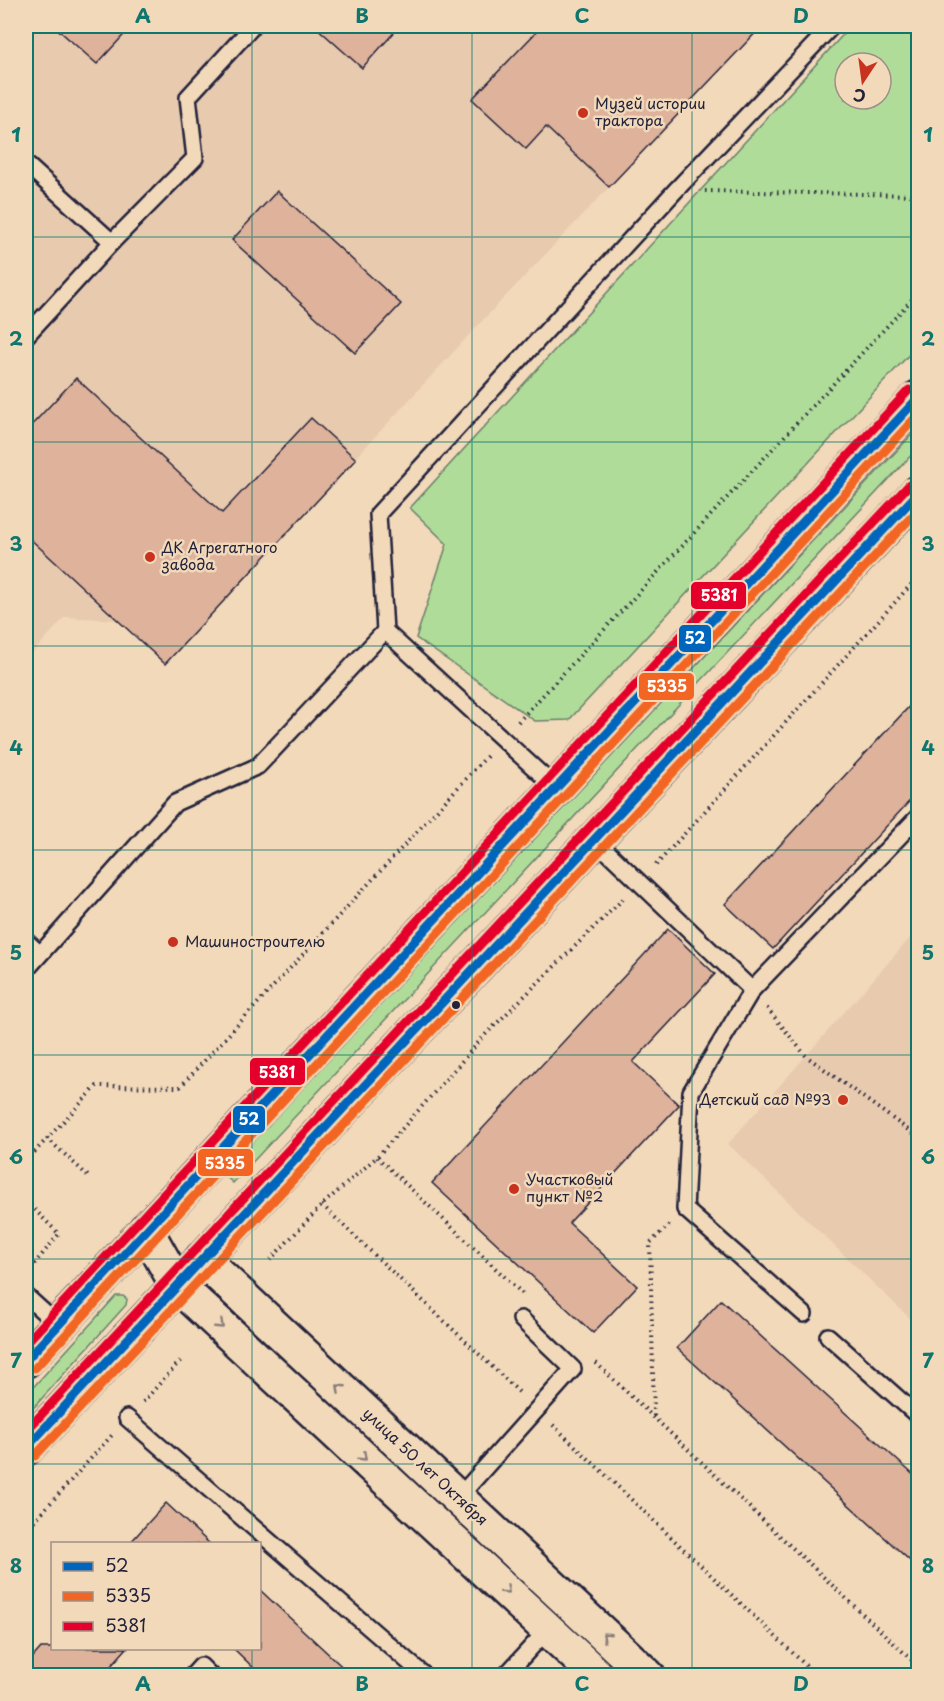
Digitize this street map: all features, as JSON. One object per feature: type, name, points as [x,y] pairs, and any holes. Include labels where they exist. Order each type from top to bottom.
[{"type":"main road","points":[[26,1360],[918,398]]},
{"type":"main road","points":[[26,1448],[595,840],[913,509]]},
{"type":"main road","points":[[146,1230],[177,1285],[598,1676]]},
{"type":"main road","name":"улица 50 лет Октября","points":[[146,1230],[202,1258],[648,1676]]},
{"type":"main road","points":[[548,1629],[572,1604]]},
{"type":"lane","points":[[26,336],[112,242],[195,158],[188,97],[253,26]]},
{"type":"lane","points":[[556,788],[385,631],[378,514],[675,191],[832,26]]},
{"type":"lane","points":[[26,164],[112,242]]},
{"type":"lane","points":[[26,970],[175,804],[258,766],[385,631]]},
{"type":"lane","points":[[804,1314],[685,1209],[691,1092],[752,990],[918,817]]},
{"type":"lane","points":[[595,840],[752,990]]},
{"type":"lane","points":[[26,941],[40,954]]},
{"type":"lane","points":[[26,1296],[58,1325]]},
{"type":"lane","points":[[458,1498],[573,1369],[521,1319]]},
{"type":"lane","points":[[828,1336],[918,1416]]},
{"type":"lane","points":[[127,1418],[425,1676]]},
{"type":"lane","points":[[504,1676],[548,1629]]},
{"type":"lane","points":[[192,1676],[201,1666],[211,1676]]},
{"type":"path","points":[[675,191],[918,195]]},
{"type":"path","points":[[514,726],[918,293]]},
{"type":"path","points":[[651,870],[918,577]]},
{"type":"path","points":[[26,1161],[97,1086],[180,1087],[490,753]]},
{"type":"path","points":[[270,1260],[322,1205],[377,1157],[486,1034],[631,891]]},
{"type":"path","points":[[752,990],[806,1056],[918,1137]]},
{"type":"path","points":[[47,1138],[88,1176]]},
{"type":"path","points":[[377,1157],[533,1303]]},
{"type":"path","points":[[26,1201],[59,1234],[26,1274]]},
{"type":"path","points":[[322,1205],[530,1402]]},
{"type":"path","points":[[654,1417],[650,1243],[685,1209]]},
{"type":"path","points":[[26,1530],[181,1360]]},
{"type":"path","points":[[594,1360],[918,1666]]},
{"type":"path","points":[[546,1418],[817,1676]]},
{"type":"shaded area","points":[[26,26],[762,26],[482,321],[165,664],[117,620],[65,617],[26,660]]},
{"type":"shaded area","name":"Детский сад №93","points":[[918,929],[918,1326],[728,1144]]},
{"type":"green space","points":[[851,26],[918,26],[918,345],[569,720],[535,721],[416,638],[447,544],[410,508]]},
{"type":"green space","points":[[918,428],[918,448],[233,1183],[222,1173]]},
{"type":"green space","points":[[116,1296],[123,1296],[127,1299],[126,1305],[26,1416],[26,1395]]},
{"type":"building","points":[[54,26],[132,26],[97,64]]},
{"type":"building","points":[[315,26],[400,26],[362,68]]},
{"type":"building","name":"Музей истории трактора","points":[[542,26],[762,26],[609,187],[546,127],[526,149],[472,99]]},
{"type":"building","points":[[277,191],[401,304],[355,353],[232,240]]},
{"type":"building","points":[[76,378],[222,513],[311,418],[356,459],[165,664],[26,535],[26,431]]},
{"type":"building","points":[[918,697],[918,792],[773,949],[725,904]]},
{"type":"building","points":[[668,929],[715,974],[633,1062],[679,1105],[569,1223],[637,1286],[593,1333],[432,1183]]},
{"type":"building","points":[[721,1300],[918,1479],[918,1568],[677,1348]]},
{"type":"building","points":[[166,1503],[208,1542],[131,1542]]},
{"type":"building","points":[[261,1591],[352,1676],[262,1676],[235,1650],[261,1650]]},
{"type":"building","points":[[41,1648],[125,1650],[102,1676],[26,1676],[26,1665]]},
{"type":"transit line","name":"5381","points":[[26,1343],[909,390]]},
{"type":"transit line","name":"52","points":[[26,1360],[918,398]]},
{"type":"transit line","name":"5335","points":[[35,1368],[918,415]]},
{"type":"transit line","name":"5381","points":[[26,1431],[909,485]]},
{"type":"transit line","name":"52","points":[[26,1448],[918,493]]},
{"type":"transit line","name":"5335","points":[[35,1456],[918,510]]},
{"type":"place","name":"Музей истории трактора","points":[[583,113]]},
{"type":"place","name":"ДК Агрегатного завода","points":[[150,557]]},
{"type":"place","name":"Машиностроителю","points":[[173,942]]},
{"type":"place","name":"Детский сад №93","points":[[843,1100]]},
{"type":"place","name":"Участковый пункт №2","points":[[514,1189]]}]
